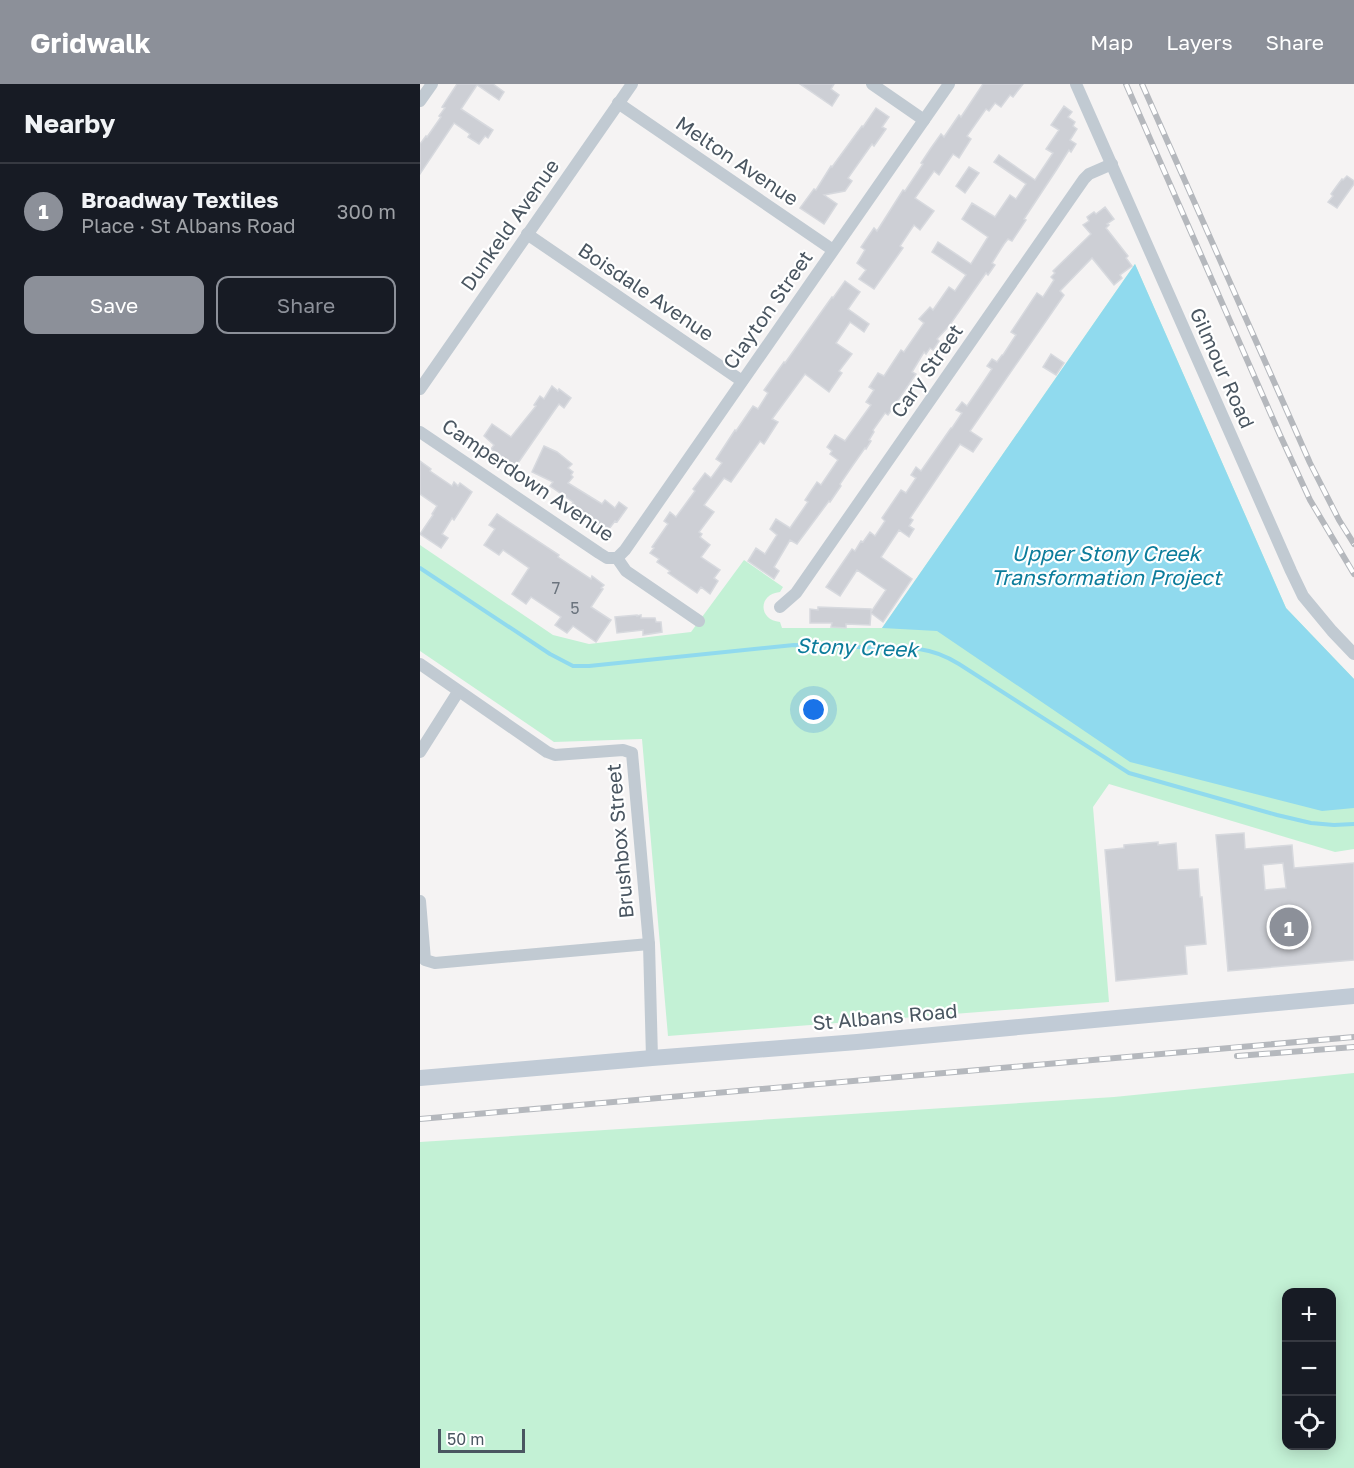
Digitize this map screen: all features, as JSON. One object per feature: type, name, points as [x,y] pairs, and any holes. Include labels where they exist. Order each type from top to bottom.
[{"type":"main road","name":"St Albans Road","points":[[420,1078],[857,1042],[1354,996]]},
{"type":"street","points":[[420,101],[432,84]]},
{"type":"street","name":"Dunkeld Avenue","points":[[420,389],[632,84]]},
{"type":"street","points":[[872,84],[924,120]]},
{"type":"street","name":"Clayton Street","points":[[617,558],[625,550],[950,84]]},
{"type":"street","name":"Gilmour Road","points":[[1076,84],[1291,572],[1303,596],[1354,654]]},
{"type":"street","name":"Melton Avenue","points":[[618,103],[833,250]]},
{"type":"street","name":"Cary Street","points":[[780,607],[796,593],[1084,179],[1089,174],[1112,164]]},
{"type":"street","name":"Boisdale Avenue","points":[[527,234],[742,381]]},
{"type":"street","name":"Camperdown Avenue","points":[[420,432],[599,554],[607,558],[617,558],[626,572],[699,621]]},
{"type":"street","name":"Brushbox Street","points":[[420,664],[547,752],[555,755],[622,750],[632,753],[649,944],[652,1058]]},
{"type":"street","points":[[420,752],[458,692]]},
{"type":"street","points":[[420,901],[425,960],[435,963],[649,944]]},
{"type":"green space","points":[[1135,264],[1286,608],[1354,679],[1354,849],[1335,852],[1109,784],[1093,807],[1109,1002],[668,1036],[642,739],[554,742],[420,651],[420,545],[553,635],[589,644],[691,632],[744,560],[783,587],[780,592],[768,597],[764,607],[768,617],[780,622],[782,628],[882,628]]},
{"type":"green space","points":[[1354,1073],[1354,1468],[420,1468],[420,1142],[1114,1097]]},
{"type":"water","name":"Upper Stony Creek Transformation Project","points":[[1135,264],[1286,608],[1354,679],[1354,808],[1322,811],[1130,762],[937,631],[882,628]]},
{"type":"building","points":[[457,84],[493,84],[504,92],[499,100],[477,85],[461,109],[493,130],[488,138],[485,136],[479,144],[468,137],[470,134],[454,123],[420,174],[420,144],[441,117],[439,116],[445,108],[442,107]]},
{"type":"building","points":[[800,84],[834,84],[831,89],[839,95],[832,106]]},
{"type":"building","points":[[983,84],[1023,84],[1001,107],[995,103],[989,111],[986,109],[967,136],[971,139],[959,158],[953,154],[939,175],[934,171],[915,198],[934,211],[920,230],[914,225],[900,246],[903,248],[874,289],[859,279],[866,270],[857,263],[865,250],[861,247],[874,228],[877,231],[941,134],[944,137],[959,115],[961,117]]},
{"type":"building","points":[[1064,106],[1072,112],[1068,117],[1075,122],[1073,126],[1077,129],[1070,140],[1076,144],[1071,152],[1069,150],[1012,241],[1008,239],[1004,244],[992,263],[995,265],[988,275],[986,273],[949,326],[937,339],[939,341],[933,350],[930,348],[926,354],[924,352],[912,372],[916,374],[888,415],[885,413],[873,430],[869,440],[871,441],[830,502],[797,544],[790,540],[774,567],[779,571],[774,579],[748,561],[756,548],[765,554],[777,535],[770,529],[776,519],[790,528],[808,502],[805,500],[817,482],[821,485],[838,460],[830,454],[832,451],[827,447],[835,435],[845,441],[871,405],[866,402],[874,390],[869,387],[878,373],[884,376],[901,350],[904,352],[924,323],[919,319],[930,307],[933,310],[949,287],[955,291],[966,275],[932,252],[938,242],[971,264],[988,237],[962,219],[972,203],[995,217],[1010,195],[1016,199],[1026,184],[994,162],[999,155],[1035,180],[1053,153],[1046,149],[1059,130],[1051,125]]},
{"type":"building","points":[[876,108],[889,117],[882,127],[886,129],[874,146],[872,144],[848,178],[852,181],[845,191],[824,195],[837,204],[824,224],[800,208],[814,189],[816,190],[831,166]]},
{"type":"building","points":[[969,167],[979,173],[965,193],[956,186]]},
{"type":"building","points":[[1347,176],[1354,181],[1354,184],[1337,208],[1328,202],[1336,187]]},
{"type":"building","points":[[1105,207],[1114,219],[1107,224],[1109,225],[1106,228],[1128,256],[1126,258],[1132,266],[1120,275],[1122,278],[1114,285],[1092,258],[1060,291],[1064,295],[970,431],[982,439],[973,452],[960,444],[910,518],[913,520],[909,526],[914,529],[909,537],[899,530],[881,557],[912,579],[883,622],[871,613],[870,625],[846,624],[846,628],[831,627],[832,623],[810,623],[810,609],[818,610],[818,607],[871,609],[871,612],[886,590],[857,570],[840,596],[826,587],[852,549],[855,551],[870,532],[875,536],[885,521],[882,518],[901,490],[906,493],[916,478],[911,475],[916,467],[921,471],[962,413],[956,410],[962,402],[967,406],[992,369],[987,366],[992,359],[997,362],[1003,355],[1016,335],[1011,332],[1037,293],[1043,297],[1054,280],[1051,277],[1055,273],[1053,271],[1091,234],[1083,225],[1089,221],[1087,217]]},
{"type":"building","points":[[845,281],[860,292],[848,309],[869,324],[864,332],[850,322],[836,343],[852,354],[839,371],[842,373],[829,392],[805,374],[772,419],[778,422],[764,444],[760,441],[731,482],[724,478],[704,505],[714,512],[699,532],[702,534],[700,537],[710,545],[701,557],[720,570],[714,578],[718,581],[710,594],[701,587],[697,593],[668,573],[670,571],[657,562],[659,559],[650,553],[668,524],[664,521],[670,512],[676,517],[705,473],[711,478],[722,463],[716,459],[735,430],[753,406],[758,409],[768,393],[764,390]]},
{"type":"building","points":[[1051,354],[1064,363],[1056,375],[1043,367]]},
{"type":"building","points":[[552,386],[571,398],[564,408],[559,404],[516,466],[491,449],[494,445],[484,436],[492,424],[511,437],[536,406],[534,405],[540,396],[544,399]]},
{"type":"building","points":[[544,446],[557,452],[572,464],[568,468],[573,472],[571,475],[573,477],[568,483],[602,504],[605,500],[615,508],[619,502],[627,508],[609,529],[601,523],[599,526],[571,507],[573,502],[550,486],[553,482],[532,472]]},
{"type":"building","points":[[420,461],[452,486],[454,482],[458,486],[460,483],[472,492],[442,534],[448,538],[441,548],[420,534],[437,506],[420,494]]},
{"type":"building","points":[[497,514],[591,579],[592,576],[604,585],[591,607],[611,620],[596,642],[573,626],[567,633],[555,625],[561,617],[531,597],[526,604],[512,594],[529,568],[503,550],[499,555],[484,545],[495,529],[489,525]]},
{"type":"building","points":[[641,615],[641,618],[655,618],[656,622],[661,622],[662,632],[643,635],[643,630],[617,633],[615,617]]},
{"type":"building","points":[[1244,833],[1245,849],[1292,845],[1294,868],[1354,863],[1354,960],[1228,971],[1216,835]],"holes":[[[1283,863],[1286,888],[1265,890],[1263,865]]]},
{"type":"building","points":[[1158,842],[1158,845],[1176,843],[1178,870],[1198,869],[1206,944],[1185,946],[1187,974],[1116,981],[1105,850],[1124,848],[1124,845]]},
{"type":"waterway","name":"Stony Creek","points":[[420,568],[550,654],[573,666],[794,645],[930,651],[959,664],[1129,773],[1311,823],[1354,824]]},
{"type":"railway","points":[[1126,84],[1310,500],[1354,574]]},
{"type":"railway","points":[[1142,84],[1310,463],[1354,544]]},
{"type":"railway","points":[[420,1119],[1354,1037]]},
{"type":"railway","points":[[1237,1056],[1354,1047]]},
{"type":"place","name":"Broadway Textiles","points":[[1289,927]]}]
